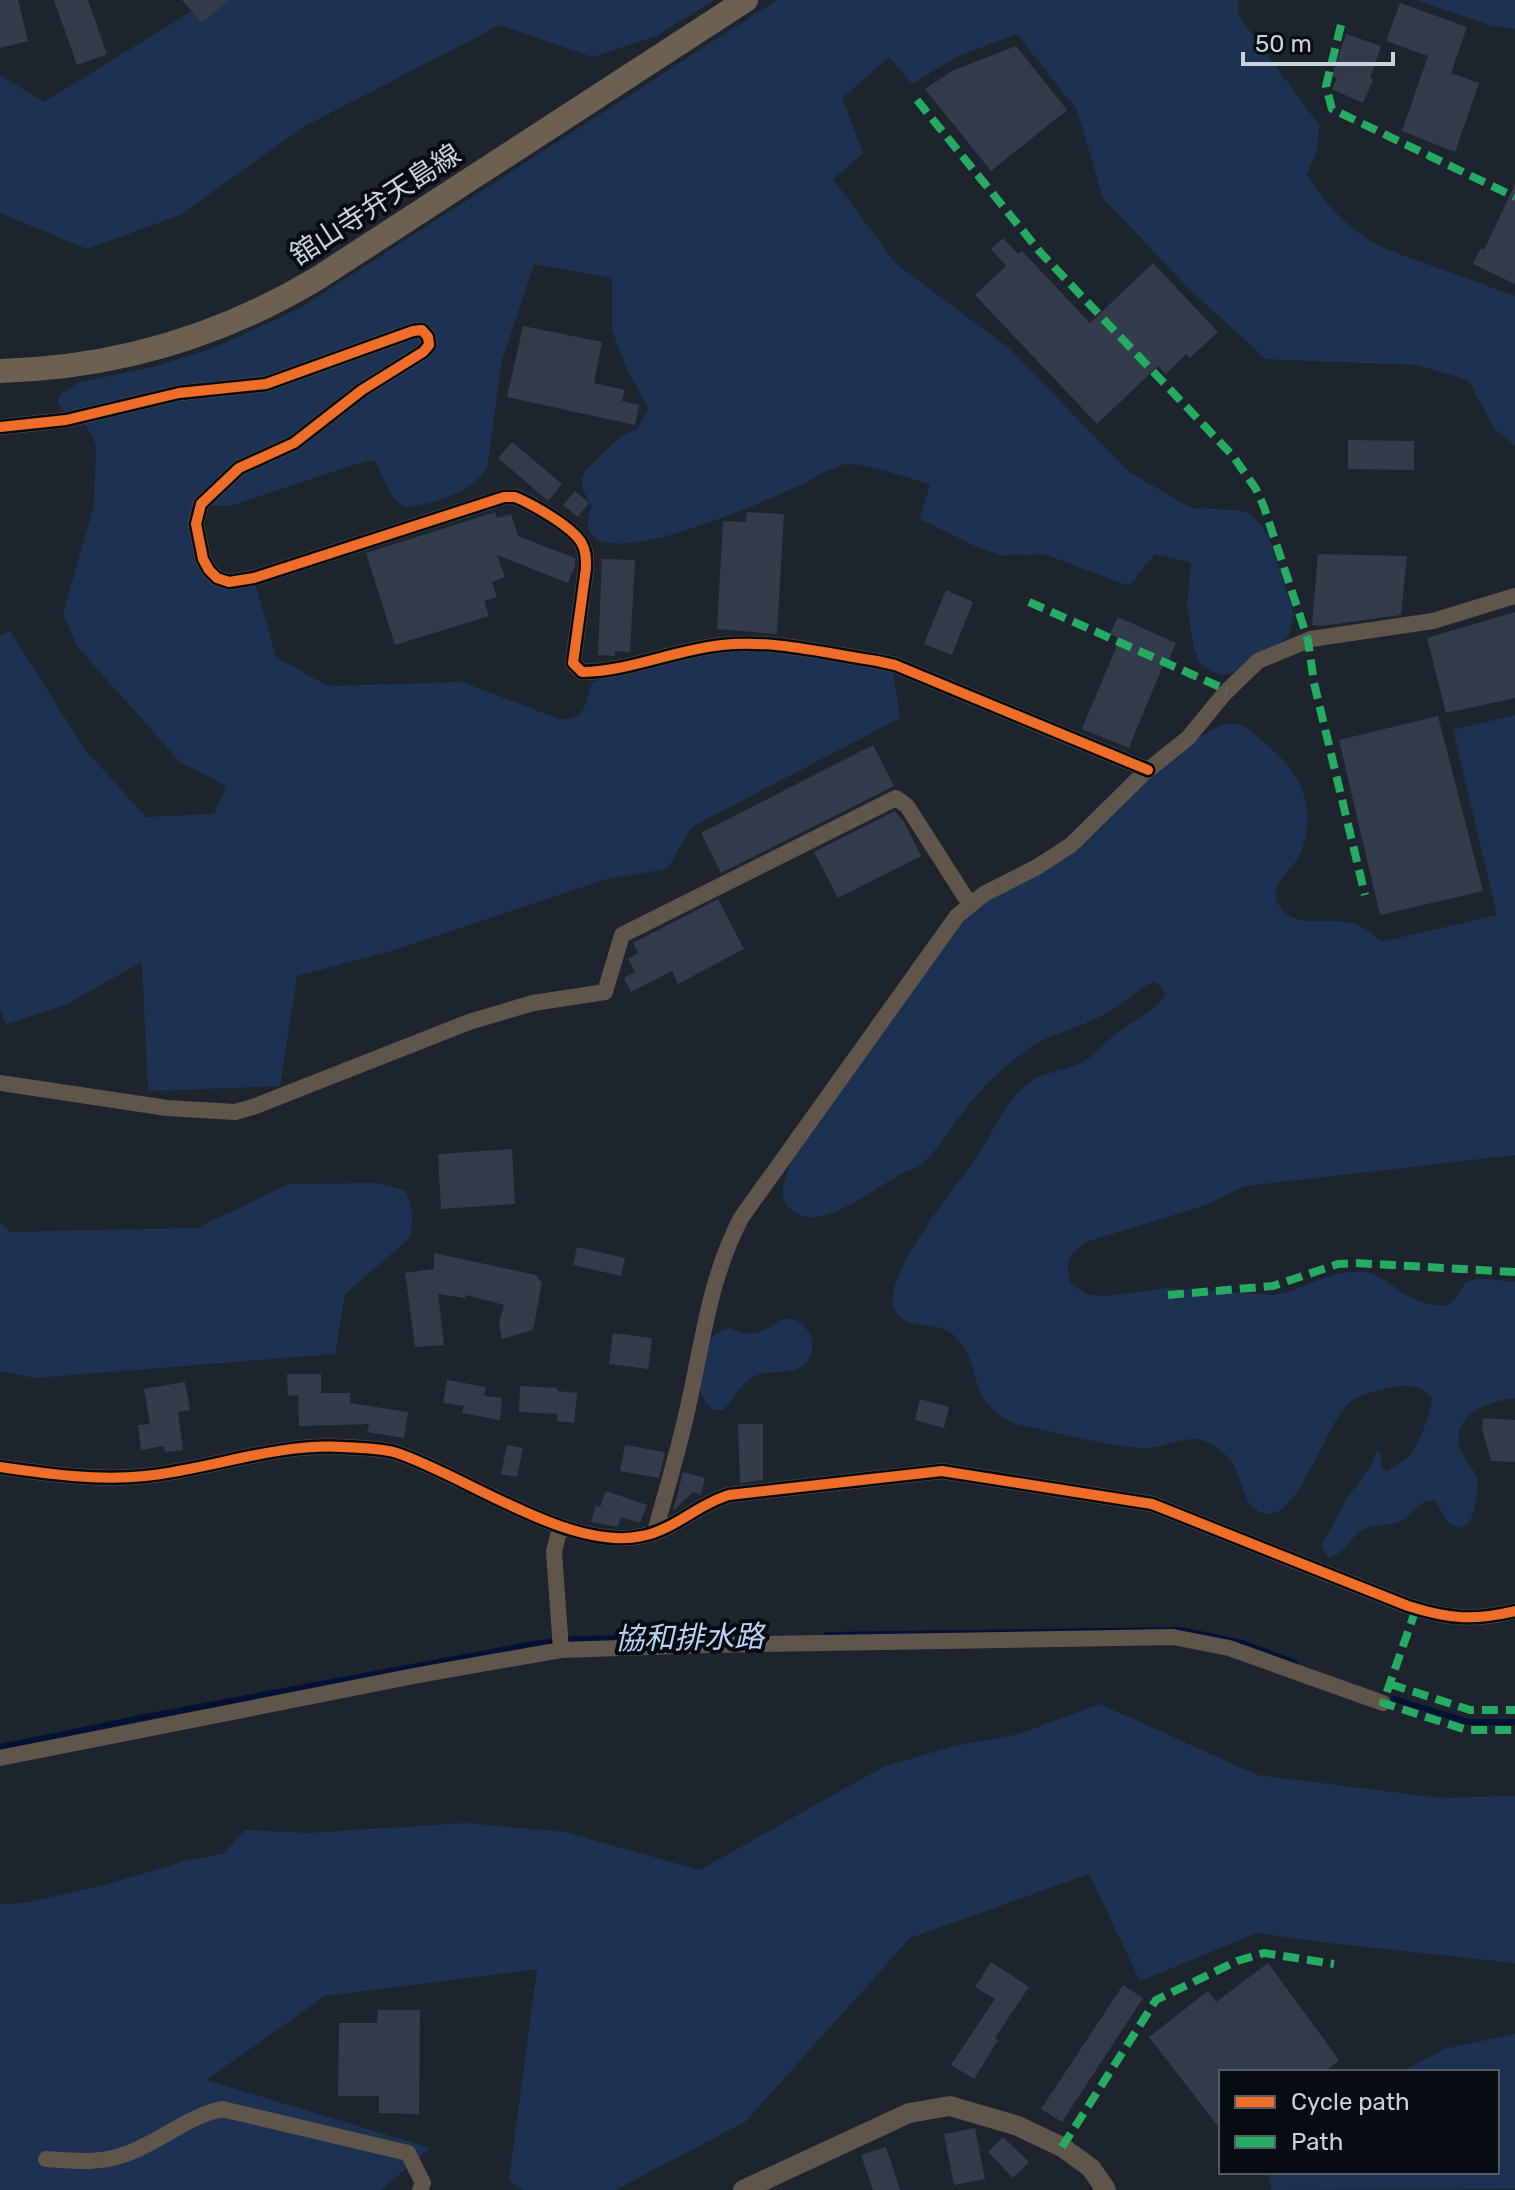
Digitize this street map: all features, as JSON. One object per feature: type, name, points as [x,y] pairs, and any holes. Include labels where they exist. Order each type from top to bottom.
[{"type":"main road","name":"舘山寺弁天島線","points":[[0,371],[89,364],[149,351],[208,332],[264,308],[318,278],[746,0]]},
{"type":"street","points":[[0,427],[66,420],[179,393],[266,384],[422,330],[428,337],[429,345],[423,352],[362,390],[294,443],[239,468],[201,504],[196,524],[201,548],[209,570],[217,578],[229,582],[254,578],[504,497],[515,497],[570,531],[580,540],[586,553],[573,663],[582,672],[616,671],[698,649],[739,643],[877,661],[895,665],[1148,770]]},
{"type":"street","points":[[655,1532],[688,1410],[710,1295],[728,1243],[741,1218],[957,916],[969,903],[1055,857],[1071,845],[1148,770],[1188,738],[1247,671],[1271,655],[1311,639],[1433,621],[1515,596]]},
{"type":"street","points":[[0,1083],[167,1108],[235,1112],[253,1107],[469,1022],[533,1003],[605,992],[622,935],[896,798],[907,806],[969,903]]},
{"type":"street","points":[[0,1467],[69,1477],[143,1476],[281,1449],[341,1447],[395,1452],[560,1527],[625,1538],[655,1532],[729,1495],[942,1471],[1161,1506],[1408,1606],[1440,1616],[1475,1619],[1515,1611]]},
{"type":"street","points":[[560,1527],[554,1552],[560,1642]]},
{"type":"street","points":[[0,1758],[419,1675],[560,1642],[724,1645],[1173,1637],[1229,1648],[1383,1703]]},
{"type":"street","points":[[743,2190],[909,2113],[950,2106],[1018,2126],[1062,2147],[1091,2168],[1106,2190]]},
{"type":"street","points":[[46,2159],[87,2163],[127,2154],[201,2114],[222,2109],[408,2153],[423,2183],[420,2190]]},
{"type":"shaded area","points":[[210,0],[714,0],[657,36],[592,57],[500,25],[303,127],[180,215],[87,249],[0,213],[0,75],[44,102]]},
{"type":"shaded area","points":[[777,0],[1238,0],[1238,15],[1319,125],[1318,147],[1307,175],[1331,207],[1350,226],[1383,248],[1515,296],[1515,446],[1494,428],[1468,380],[1417,365],[1266,359],[1190,290],[1103,198],[1077,110],[1017,34],[958,56],[912,84],[889,57],[842,98],[863,153],[833,179],[896,264],[1010,349],[1129,472],[1191,508],[1235,510],[1248,513],[1259,523],[1268,535],[1294,614],[1289,635],[1280,643],[1254,655],[1235,672],[1223,675],[1213,672],[1200,663],[1194,649],[1187,604],[1191,563],[1155,554],[1129,586],[1044,554],[1001,555],[977,547],[920,519],[930,484],[853,464],[834,468],[725,517],[661,537],[632,543],[608,543],[593,536],[588,522],[592,508],[583,490],[582,478],[587,469],[621,436],[637,429],[649,409],[627,370],[612,330],[612,278],[534,264],[502,360],[487,468],[480,477],[451,496],[405,507],[390,492],[374,461],[366,461],[230,506],[203,506],[204,574],[255,584],[276,657],[328,686],[462,682],[559,719],[568,719],[583,710],[592,683],[603,678],[719,651],[759,650],[893,671],[900,718],[692,827],[667,869],[606,879],[398,949],[297,976],[280,1086],[148,1091],[142,962],[65,1005],[6,1024],[0,1009],[0,636],[10,631],[86,751],[146,817],[214,814],[226,786],[180,762],[77,646],[63,613],[94,506],[96,447],[86,426],[58,403],[60,394],[80,382],[153,367],[214,348],[300,308]]},
{"type":"shaded area","points":[[1416,0],[1515,0],[1515,29],[1492,26]]},
{"type":"shaded area","points":[[1515,715],[1515,1155],[1245,1186],[1203,1206],[1086,1242],[1075,1251],[1068,1264],[1070,1283],[1087,1295],[1107,1296],[1167,1288],[1274,1295],[1332,1276],[1356,1272],[1384,1279],[1409,1297],[1441,1306],[1451,1303],[1463,1286],[1472,1280],[1515,1282],[1515,1398],[1475,1411],[1467,1417],[1459,1435],[1459,1446],[1477,1479],[1476,1502],[1469,1523],[1461,1528],[1454,1526],[1446,1520],[1434,1500],[1419,1506],[1398,1522],[1362,1530],[1334,1556],[1329,1558],[1321,1547],[1347,1498],[1371,1466],[1377,1449],[1381,1455],[1381,1468],[1387,1472],[1413,1452],[1424,1428],[1432,1397],[1417,1387],[1388,1388],[1348,1404],[1293,1497],[1283,1508],[1273,1513],[1263,1513],[1256,1510],[1246,1497],[1229,1458],[1199,1439],[1142,1448],[1016,1424],[1000,1415],[982,1395],[970,1360],[956,1337],[940,1328],[905,1320],[894,1308],[893,1293],[910,1253],[977,1157],[1010,1102],[1032,1081],[1086,1060],[1160,1001],[1165,995],[1161,985],[1153,982],[1098,1018],[1025,1051],[985,1086],[937,1148],[917,1167],[828,1214],[812,1217],[798,1215],[787,1205],[783,1188],[793,1159],[963,921],[997,894],[1066,858],[1153,775],[1199,737],[1220,726],[1236,724],[1244,727],[1280,756],[1300,786],[1306,804],[1307,828],[1298,858],[1276,890],[1278,904],[1284,912],[1302,920],[1356,924],[1381,942],[1497,915],[1453,730]]},
{"type":"shaded area","points":[[376,1183],[406,1191],[412,1212],[411,1237],[345,1294],[335,1354],[35,1378],[0,1371],[0,1222],[10,1232],[197,1228],[289,1184]]},
{"type":"shaded area","points":[[782,1319],[795,1319],[809,1332],[812,1350],[809,1360],[796,1369],[753,1377],[723,1410],[712,1410],[700,1388],[708,1344],[716,1333],[730,1328],[757,1333]]},
{"type":"shaded area","points":[[1100,1704],[1257,1775],[1440,1798],[1515,1796],[1515,1963],[1257,1933],[1140,1981],[1089,1874],[910,1938],[745,2122],[615,2190],[523,2190],[509,2180],[537,1969],[325,1996],[206,2080],[430,2148],[381,2190],[0,2190],[0,1904],[25,1903],[223,1854],[245,1830],[309,1833],[465,1823],[564,1832],[700,1870],[883,1767],[950,1747],[1019,1734]]},
{"type":"shaded area","points":[[1515,2034],[1515,2189],[1272,2190],[1268,2174],[1499,2174],[1499,2070],[1406,2070],[1444,2049]]},
{"type":"building","points":[[0,0],[18,0],[28,41],[0,48]]},
{"type":"building","points":[[54,0],[88,0],[107,54],[77,65]]},
{"type":"building","points":[[182,0],[229,0],[202,23]]},
{"type":"building","points":[[1400,3],[1467,27],[1451,73],[1479,83],[1455,152],[1402,131],[1428,56],[1386,41]]},
{"type":"building","points":[[1346,34],[1381,46],[1370,78],[1373,80],[1363,103],[1332,89],[1337,78],[1332,76]]},
{"type":"building","points":[[1016,46],[1067,110],[991,171],[925,89],[952,71]]},
{"type":"building","points":[[1515,184],[1515,284],[1473,264],[1481,248],[1484,250]]},
{"type":"building","points":[[1003,238],[1018,254],[1022,251],[1090,323],[1153,263],[1218,332],[1190,358],[1186,354],[1166,374],[1158,366],[1097,424],[975,295],[1006,266],[991,249]]},
{"type":"building","points":[[523,326],[602,342],[594,383],[625,390],[622,401],[639,405],[635,425],[507,397]]},
{"type":"building","points":[[1348,440],[1414,441],[1414,470],[1348,469]]},
{"type":"building","points":[[512,442],[562,484],[548,501],[498,458]]},
{"type":"building","points":[[575,491],[589,503],[578,517],[563,505]]},
{"type":"building","points":[[495,512],[497,518],[511,514],[518,536],[575,558],[568,583],[497,555],[505,577],[492,582],[497,597],[484,601],[489,616],[395,645],[366,553]]},
{"type":"building","points":[[747,512],[784,514],[777,634],[717,629],[723,521],[746,522]]},
{"type":"building","points":[[1318,554],[1407,556],[1401,615],[1312,625]]},
{"type":"building","points":[[602,559],[635,560],[630,652],[615,651],[615,656],[598,655]]},
{"type":"building","points":[[946,590],[973,602],[952,655],[924,644]]},
{"type":"building","points":[[1515,612],[1515,698],[1446,713],[1427,638]]},
{"type":"building","points":[[1118,617],[1176,643],[1169,660],[1166,658],[1129,748],[1082,729],[1120,638],[1110,634]]},
{"type":"building","points":[[1438,716],[1483,891],[1380,915],[1339,740]]},
{"type":"building","points":[[873,745],[894,786],[721,873],[701,833]]},
{"type":"building","points":[[895,811],[921,856],[838,898],[814,852]]},
{"type":"building","points":[[718,899],[744,949],[678,984],[672,971],[631,992],[624,978],[635,972],[628,959],[638,953],[633,943]]},
{"type":"building","points":[[512,1149],[515,1204],[441,1209],[438,1154]]},
{"type":"building","points":[[577,1247],[625,1258],[621,1276],[573,1265]]},
{"type":"building","points":[[434,1253],[536,1275],[542,1283],[533,1330],[502,1339],[499,1324],[504,1305],[466,1295],[465,1298],[438,1294],[444,1345],[415,1347],[405,1273],[434,1269]]},
{"type":"building","points":[[613,1333],[652,1338],[648,1369],[609,1364]]},
{"type":"building","points":[[287,1374],[321,1374],[321,1393],[350,1393],[350,1403],[408,1412],[404,1438],[367,1432],[369,1424],[299,1426],[298,1395],[288,1396]]},
{"type":"building","points":[[447,1380],[486,1387],[484,1396],[502,1398],[500,1420],[462,1413],[464,1406],[443,1403]]},
{"type":"building","points":[[185,1382],[190,1410],[178,1412],[183,1450],[165,1452],[164,1446],[141,1450],[138,1425],[150,1424],[144,1389]]},
{"type":"building","points":[[520,1386],[557,1388],[557,1391],[577,1393],[574,1423],[557,1421],[557,1414],[519,1412]]},
{"type":"building","points":[[920,1399],[949,1407],[944,1428],[915,1420]]},
{"type":"building","points":[[1483,1418],[1515,1420],[1515,1462],[1491,1461],[1482,1429]]},
{"type":"building","points":[[738,1424],[763,1424],[763,1480],[740,1483]]},
{"type":"building","points":[[507,1445],[523,1448],[517,1477],[501,1474]]},
{"type":"building","points":[[625,1445],[665,1452],[659,1478],[620,1471]]},
{"type":"building","points":[[683,1472],[705,1478],[701,1495],[693,1492],[673,1511]]},
{"type":"building","points":[[606,1491],[647,1505],[640,1523],[621,1517],[618,1527],[591,1522],[596,1505],[600,1507]]},
{"type":"building","points":[[991,1962],[1029,1987],[995,2038],[998,2040],[974,2079],[951,2065],[995,1999],[975,1987]]},
{"type":"building","points":[[1268,1963],[1339,2060],[1327,2070],[1219,2070],[1219,2127],[1149,2037],[1208,1991],[1216,2002]]},
{"type":"building","points":[[1123,1985],[1143,1998],[1062,2122],[1041,2109]]},
{"type":"building","points":[[378,2010],[420,2010],[419,2114],[379,2113],[379,2096],[338,2096],[339,2023],[377,2023]]},
{"type":"building","points":[[975,2128],[985,2179],[954,2185],[944,2134]]},
{"type":"building","points":[[1003,2137],[1029,2162],[1013,2178],[988,2152]]},
{"type":"building","points":[[886,2147],[900,2190],[873,2190],[861,2155]]},
{"type":"waterway","name":"協和排水路","points":[[827,1635],[1181,1630],[1242,1643],[1295,1663]]},
{"type":"waterway","name":"協和排水路","points":[[0,1747],[534,1644],[570,1639],[712,1637]]},
{"type":"waterway","name":"協和排水路","points":[[1394,1699],[1468,1722],[1515,1722]]},
{"type":"marked path","points":[[1341,25],[1326,86],[1332,109],[1515,197]]},
{"type":"marked path","points":[[917,100],[1040,252],[1233,456],[1256,489],[1308,640],[1314,683],[1365,895]]},
{"type":"marked path","points":[[1029,602],[1227,690]]},
{"type":"marked path","points":[[1168,1295],[1273,1286],[1338,1264],[1515,1272]]},
{"type":"marked path","points":[[1416,1609],[1383,1703],[1467,1730],[1515,1730]]},
{"type":"marked path","points":[[1390,1684],[1470,1710],[1515,1710]]},
{"type":"marked path","points":[[1062,2147],[1156,2000],[1237,1961],[1264,1953],[1334,1964]]},
{"type":"cycle path","points":[[0,427],[66,420],[179,393],[266,384],[422,330],[428,337],[429,345],[423,352],[362,390],[294,443],[239,468],[201,504],[196,524],[203,559],[217,578],[229,582],[254,578],[504,497],[515,497],[560,523],[576,536],[584,548],[586,568],[573,663],[582,672],[618,668],[722,645],[760,644],[820,651],[895,665],[1148,770]]},
{"type":"cycle path","points":[[0,1467],[109,1478],[170,1473],[293,1449],[378,1449],[424,1464],[551,1523],[614,1538],[654,1533],[729,1495],[942,1471],[1152,1504],[1408,1606],[1436,1614],[1473,1617],[1515,1611]]}]
